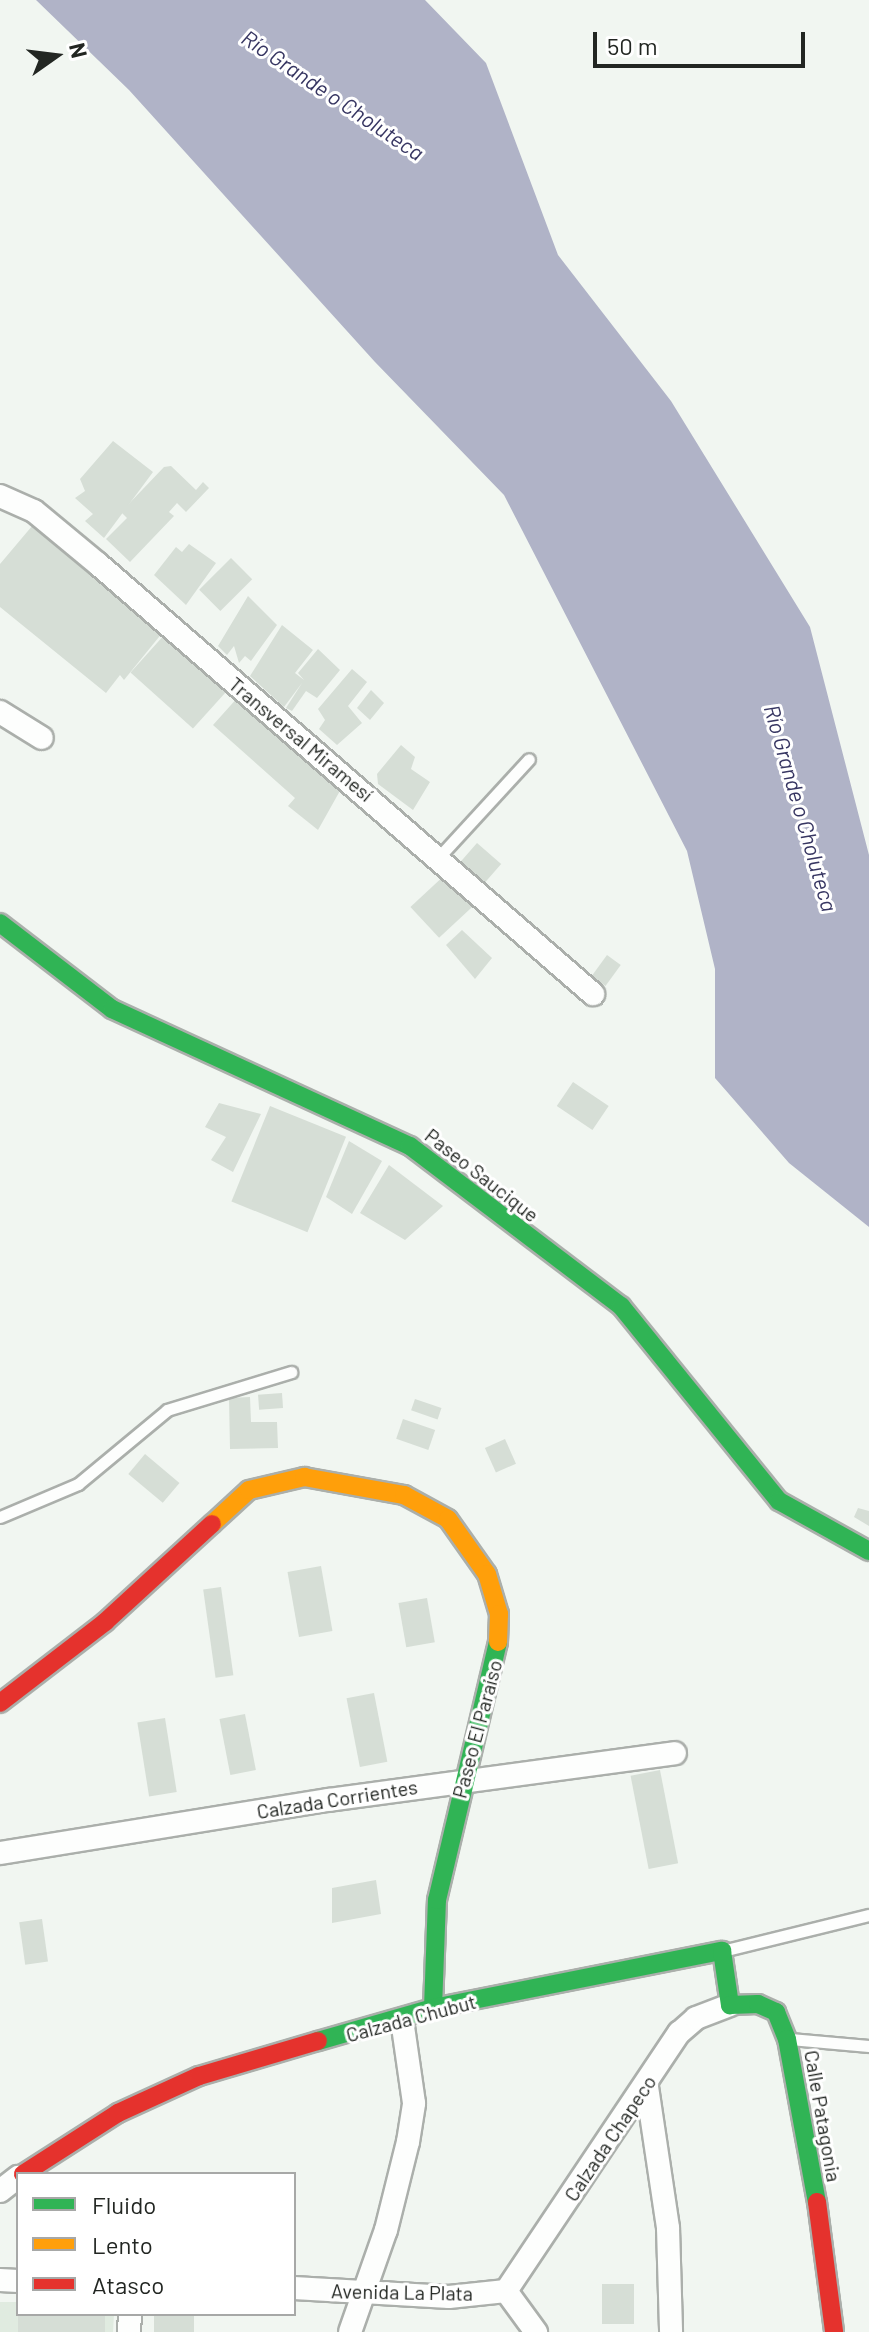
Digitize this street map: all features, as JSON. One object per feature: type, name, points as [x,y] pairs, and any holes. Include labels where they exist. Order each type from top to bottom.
[{"type":"street","name":"Transversal Miramesí","points":[[0,496],[34,511],[98,564],[593,994]]},
{"type":"street","points":[[0,712],[42,738]]},
{"type":"street","name":"Paseo Saucique","points":[[0,923],[112,1009],[410,1146],[621,1306],[779,1501],[869,1551]]},
{"type":"street","name":"Paseo El Paraíso","points":[[0,1703],[105,1622],[249,1490],[304,1477],[404,1495],[448,1519],[487,1574],[499,1614],[498,1655],[463,1780],[437,1900],[433,2008]]},
{"type":"street","name":"Calzada Corrientes","points":[[0,1853],[463,1780],[675,1753]]},
{"type":"street","points":[[722,1951],[730,2005]]},
{"type":"street","name":"Calzada Chubut","points":[[26,2172],[118,2113],[199,2076],[402,2020],[433,2008],[722,1951]]},
{"type":"street","name":"Calle Patagonia","points":[[730,2005],[758,2004],[776,2012],[787,2039],[830,2273],[834,2332]]},
{"type":"street","name":"Calzada Chapeco","points":[[506,2291],[614,2128],[647,2087],[679,2033],[696,2018],[730,2005]]},
{"type":"street","points":[[350,2332],[386,2230],[414,2103],[402,2020]]},
{"type":"street","points":[[647,2087],[668,2228],[671,2332]]},
{"type":"street","name":"Avenida La Plata","points":[[296,2288],[449,2297],[506,2291]]},
{"type":"street","points":[[506,2291],[536,2332]]},
{"type":"lane","points":[[438,858],[529,759]]},
{"type":"lane","points":[[0,1517],[78,1484],[167,1410],[291,1372]]},
{"type":"lane","name":"Calzada Chubut","points":[[722,1951],[869,1915]]},
{"type":"lane","points":[[787,2039],[869,2046]]},
{"type":"shaded area","points":[[0,2302],[16,2302],[16,2316],[114,2316],[113,2332],[0,2332]]},
{"type":"water","name":"Río Grande o Choluteca","points":[[36,0],[425,0],[486,63],[558,255],[671,401],[810,627],[869,855],[869,1227],[789,1163],[715,1078],[715,969],[687,851],[504,495],[375,362],[129,90]]},
{"type":"building","points":[[113,441],[153,472],[104,538],[85,521],[93,514],[75,498],[85,491],[80,479]]},
{"type":"building","points":[[171,466],[196,490],[203,482],[209,488],[186,512],[177,503],[169,512],[174,516],[130,562],[106,539],[127,518],[121,512],[164,467]]},
{"type":"building","points":[[38,519],[163,632],[124,680],[120,675],[106,693],[0,607],[0,564]]},
{"type":"building","points":[[189,544],[216,563],[186,605],[154,575],[176,547],[182,552]]},
{"type":"building","points":[[231,558],[252,579],[220,611],[199,590]]},
{"type":"building","points":[[248,596],[277,625],[251,661],[245,656],[239,663],[234,646],[227,655],[218,646]]},
{"type":"building","points":[[282,625],[313,650],[295,673],[304,680],[298,673],[318,649],[340,670],[317,698],[306,691],[292,711],[286,708],[302,683],[284,707],[250,676]]},
{"type":"building","points":[[166,633],[228,689],[193,729],[131,672]]},
{"type":"building","points":[[352,669],[367,682],[348,706],[362,723],[337,745],[319,729],[325,720],[318,709]]},
{"type":"building","points":[[371,690],[384,703],[370,720],[357,708]]},
{"type":"building","points":[[239,696],[341,789],[318,830],[288,806],[295,798],[213,725]]},
{"type":"building","points":[[401,745],[415,757],[411,769],[430,782],[413,810],[378,784],[377,774]]},
{"type":"building","points":[[477,843],[501,864],[484,884],[460,863]]},
{"type":"building","points":[[447,873],[476,904],[439,938],[410,907]]},
{"type":"building","points":[[462,930],[492,958],[475,979],[446,945]]},
{"type":"building","points":[[607,955],[621,965],[605,986],[592,976]]},
{"type":"building","points":[[573,1082],[609,1106],[592,1130],[557,1106]]},
{"type":"building","points":[[219,1103],[261,1114],[233,1172],[211,1160],[226,1137],[205,1127]]},
{"type":"building","points":[[270,1106],[346,1137],[307,1232],[231,1201]]},
{"type":"building","points":[[349,1141],[382,1161],[352,1214],[326,1197]]},
{"type":"building","points":[[389,1165],[443,1206],[405,1240],[360,1213]]},
{"type":"building","points":[[282,1393],[283,1408],[259,1410],[258,1395]]},
{"type":"building","points":[[250,1397],[251,1422],[277,1422],[278,1448],[230,1449],[229,1398]]},
{"type":"building","points":[[415,1399],[441,1408],[438,1419],[411,1410]]},
{"type":"building","points":[[403,1419],[435,1430],[428,1450],[396,1439]]},
{"type":"building","points":[[505,1439],[516,1464],[496,1473],[485,1448]]},
{"type":"building","points":[[145,1454],[179,1483],[163,1503],[128,1474]]},
{"type":"building","points":[[858,1508],[869,1511],[869,1526],[854,1517]]},
{"type":"building","points":[[321,1566],[332,1631],[299,1637],[288,1572]]},
{"type":"building","points":[[221,1587],[233,1675],[216,1678],[203,1590]]},
{"type":"building","points":[[427,1598],[435,1642],[406,1647],[398,1603]]},
{"type":"building","points":[[374,1693],[387,1762],[360,1767],[347,1698]]},
{"type":"building","points":[[245,1714],[256,1770],[230,1775],[219,1719]]},
{"type":"building","points":[[165,1718],[177,1792],[149,1796],[137,1722]]},
{"type":"building","points":[[660,1770],[678,1863],[649,1869],[631,1776]]},
{"type":"building","points":[[376,1880],[381,1914],[332,1923],[332,1888]]},
{"type":"building","points":[[42,1919],[48,1962],[25,1965],[19,1922]]},
{"type":"building","points":[[602,2284],[634,2284],[634,2324],[602,2324]]},
{"type":"building","points":[[18,2316],[105,2316],[105,2332],[18,2332]]},
{"type":"building","points":[[154,2316],[194,2316],[194,2332],[154,2332]]},
{"type":"traffic: fast","points":[[0,923],[112,1009],[410,1146],[621,1306],[779,1501],[869,1551]]},
{"type":"traffic: fast","points":[[433,2008],[437,1900],[498,1642]]},
{"type":"traffic: fast","points":[[318,2041],[433,2008],[722,1951],[730,2005],[758,2004],[776,2012],[787,2039],[817,2202]]},
{"type":"traffic: slow","points":[[212,1524],[249,1490],[304,1477],[404,1495],[448,1519],[487,1574],[499,1614],[498,1642]]},
{"type":"traffic: jam","points":[[0,1703],[105,1622],[212,1524]]},
{"type":"traffic: jam","points":[[26,2172],[118,2113],[199,2076],[318,2041]]},
{"type":"traffic: jam","points":[[817,2202],[834,2332]]}]
